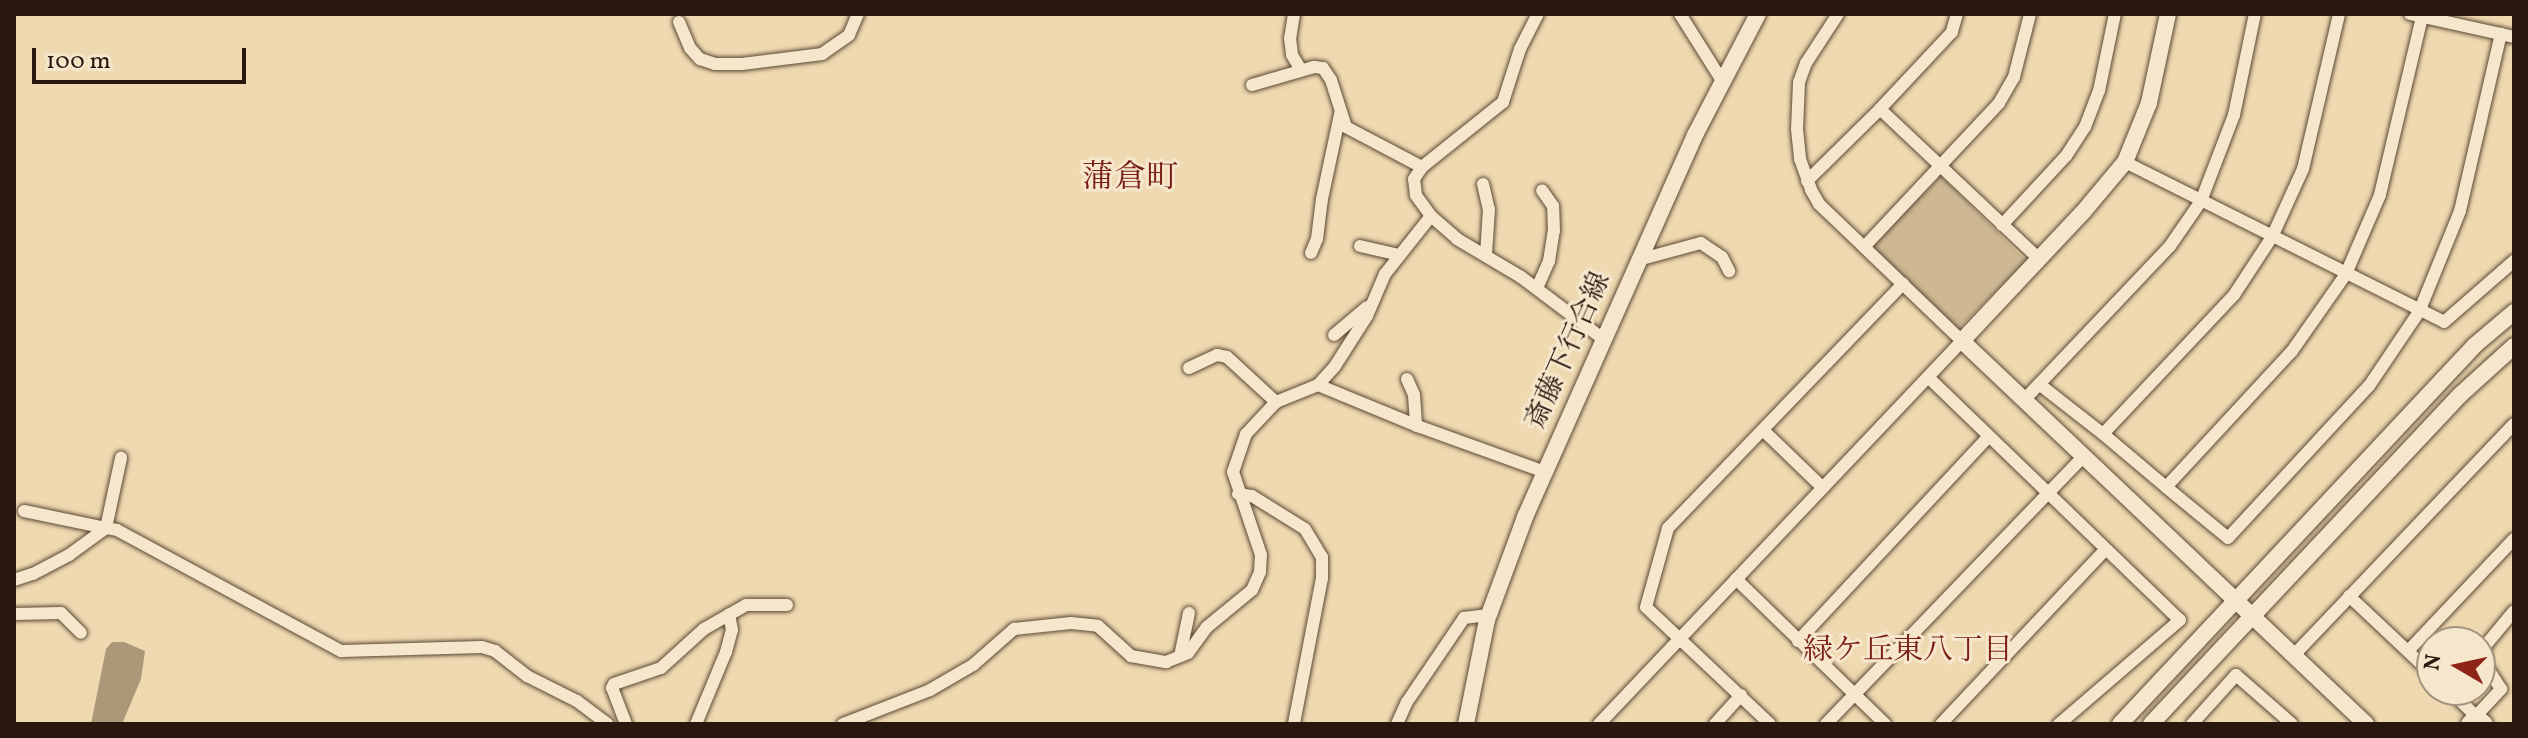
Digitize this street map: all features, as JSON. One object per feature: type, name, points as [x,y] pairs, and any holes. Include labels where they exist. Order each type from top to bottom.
[{"type":"street","points":[[679,22],[690,48],[700,59],[715,64],[742,64],[822,54],[849,35],[858,14]]},
{"type":"street","points":[[1294,14],[1291,46],[1301,70]]},
{"type":"street","points":[[1537,14],[1520,49],[1503,102],[1422,167],[1413,188],[1431,216],[1457,239],[1537,288],[1602,338]]},
{"type":"street","points":[[1680,14],[1721,79]]},
{"type":"street","name":"斎藤下行合線","points":[[1466,724],[1488,615],[1545,472],[1602,338],[1721,79],[1758,14]]},
{"type":"street","points":[[1838,14],[1806,63],[1799,82],[1797,129],[1807,181],[1819,204],[2366,724]]},
{"type":"street","points":[[1807,181],[1952,32],[1957,14]]},
{"type":"street","points":[[1864,247],[1941,168],[2007,89],[2030,14]]},
{"type":"street","points":[[2002,225],[2066,156],[2085,127],[2099,91],[2115,14]]},
{"type":"street","points":[[1599,724],[1679,636],[1962,341],[2125,162],[2149,103],[2168,14]]},
{"type":"street","points":[[2024,400],[2170,246],[2201,201],[2234,115],[2255,14]]},
{"type":"street","points":[[2103,434],[2234,295],[2272,237],[2303,169],[2339,14]]},
{"type":"street","points":[[2039,384],[2228,538],[2369,386],[2419,312],[2460,211],[2508,36],[2416,15],[2383,184],[2346,274],[2292,351],[2166,487]]},
{"type":"street","points":[[1252,85],[1314,67],[1326,71],[1340,114],[1354,134],[1422,167]]},
{"type":"street","points":[[1880,109],[2038,258]]},
{"type":"street","points":[[1311,253],[1317,239],[1340,114]]},
{"type":"street","points":[[2125,162],[2444,322],[2514,261]]},
{"type":"street","points":[[1483,184],[1489,209],[1486,254]]},
{"type":"street","points":[[1537,288],[1549,261],[1554,231],[1551,199],[1542,190]]},
{"type":"street","points":[[843,724],[930,690],[973,665],[1014,629],[1071,623],[1098,626],[1131,656],[1166,662],[1188,653],[1207,627],[1256,582],[1261,555],[1233,472],[1238,451],[1254,423],[1276,402],[1318,385],[1335,366],[1398,255],[1431,216]]},
{"type":"street","points":[[1638,260],[1701,243],[1722,257],[1729,271]]},
{"type":"street","points":[[1360,246],[1398,255]]},
{"type":"street","points":[[1770,724],[1646,607],[1668,528],[1903,284]]},
{"type":"street","points":[[1334,335],[1373,302]]},
{"type":"street","points":[[2120,724],[2475,345],[2514,312]]},
{"type":"street","points":[[2151,724],[2460,395],[2514,346]]},
{"type":"street","points":[[1189,368],[1217,355],[1227,357],[1276,402]]},
{"type":"street","points":[[1928,377],[2180,620],[2059,724]]},
{"type":"street","points":[[1407,379],[1414,395],[1416,426]]},
{"type":"street","points":[[1318,385],[1416,426],[1545,472]]},
{"type":"street","points":[[2294,655],[2514,424]]},
{"type":"street","points":[[1763,430],[1823,488]]},
{"type":"street","points":[[1798,641],[1988,437]]},
{"type":"street","points":[[1826,724],[2083,457]]},
{"type":"street","points":[[14,580],[33,574],[69,555],[106,528],[121,458]]},
{"type":"street","points":[[1238,494],[1252,496],[1305,529],[1322,557],[1317,608],[1294,724]]},
{"type":"street","points":[[24,511],[117,530],[341,651],[467,646],[495,651],[527,676],[577,701],[607,724]]},
{"type":"street","points":[[2408,651],[2514,539]]},
{"type":"street","points":[[1941,724],[2105,550]]},
{"type":"street","points":[[1736,579],[1885,724]]},
{"type":"street","points":[[2349,596],[2416,659]]},
{"type":"street","points":[[626,724],[612,688],[614,684],[661,668],[704,629],[746,605],[787,605]]},
{"type":"street","points":[[2463,706],[2477,721],[2501,689],[2485,664],[2485,646],[2514,611]]},
{"type":"street","points":[[14,614],[61,613],[81,633]]},
{"type":"street","points":[[1180,656],[1189,613]]},
{"type":"street","points":[[696,724],[726,652],[732,630],[729,614]]},
{"type":"street","points":[[1397,724],[1416,688],[1464,618],[1488,615]]},
{"type":"street","points":[[2192,724],[2236,675],[2292,724]]},
{"type":"street","points":[[1715,724],[1741,695]]},
{"type":"shaded area","points":[[1941,176],[2026,261],[1957,330],[1872,245]]},
{"type":"shaded area","points":[[112,642],[124,642],[145,651],[141,679],[122,724],[91,724],[106,649]]},
{"type":"district","name":"蒲倉町","points":[[1130,179]]},
{"type":"district","name":"緑ケ丘東八丁目","points":[[1908,651]]}]
